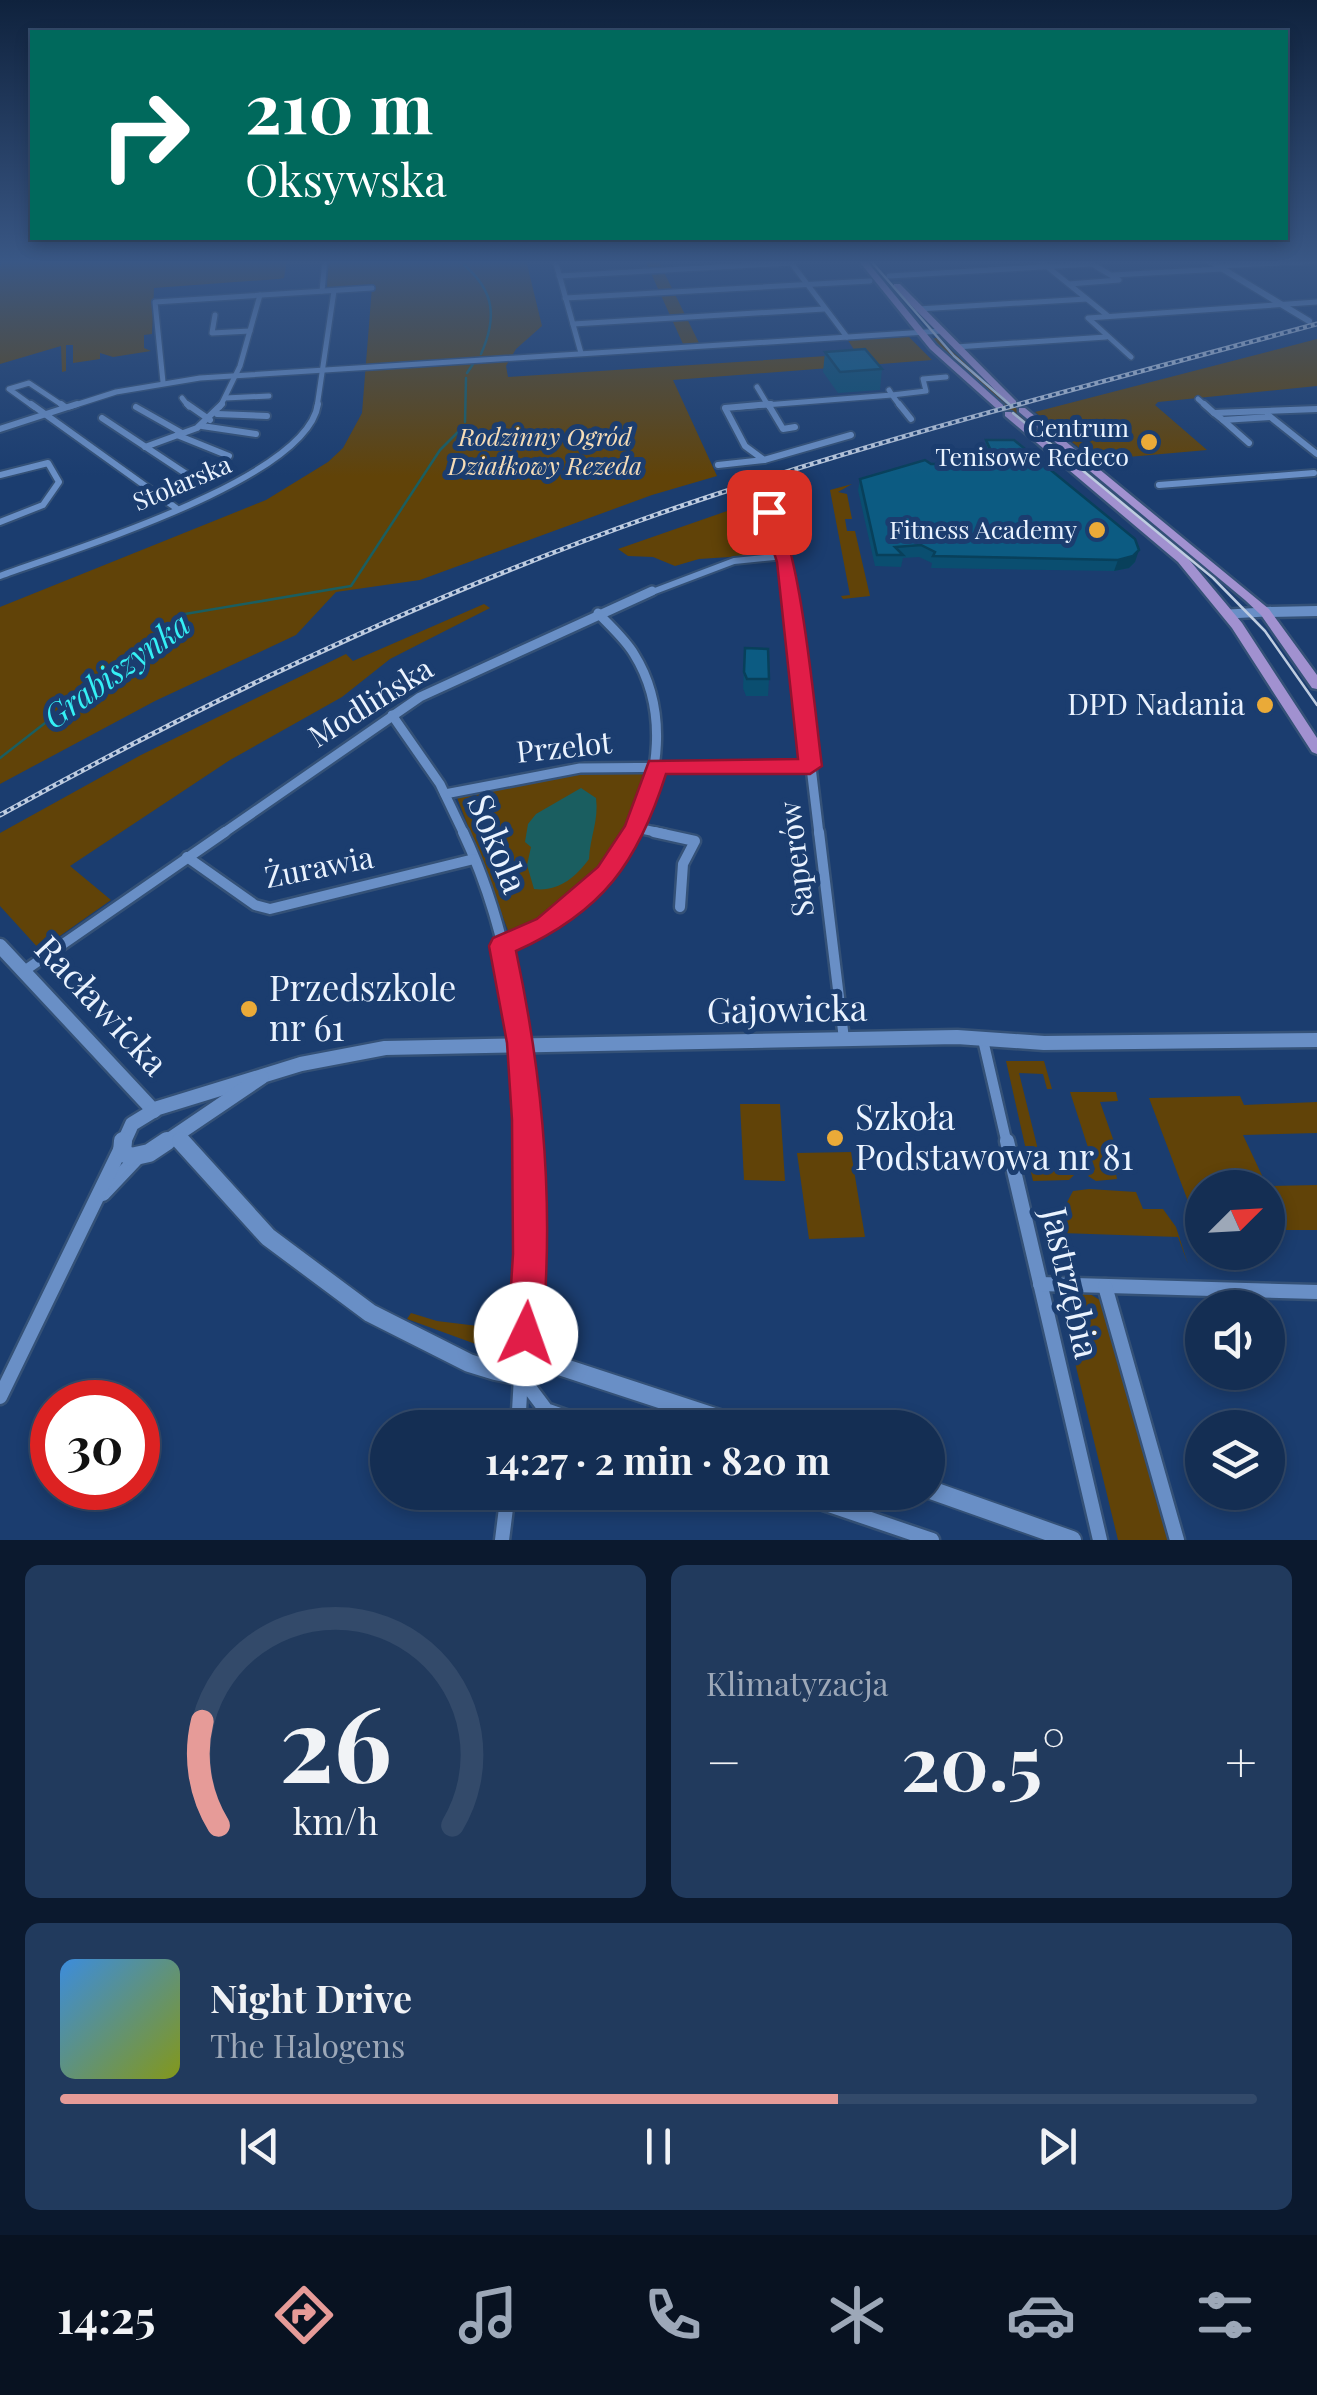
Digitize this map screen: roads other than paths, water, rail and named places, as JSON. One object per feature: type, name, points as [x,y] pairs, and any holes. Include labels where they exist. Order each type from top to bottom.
[{"type":"main road","points":[[920,332],[1174,552],[1229,614],[1317,749]]},
{"type":"main road","points":[[943,332],[1011,409],[1265,612],[1317,684]]},
{"type":"street","points":[[158,332],[163,382]]},
{"type":"street","points":[[145,446],[202,426],[213,417],[236,375],[250,332]]},
{"type":"street","points":[[322,370],[328,332]]},
{"type":"street","points":[[575,332],[581,354]]},
{"type":"street","points":[[843,332],[847,337]]},
{"type":"street","points":[[0,429],[65,407],[163,382],[920,332]]},
{"type":"street","points":[[1101,332],[1131,357]]},
{"type":"street","points":[[956,347],[1106,337]]},
{"type":"street","name":"Stolarska","points":[[0,576],[232,486],[270,465],[296,444],[316,416],[322,370]]},
{"type":"street","points":[[764,460],[746,446],[726,408],[926,391],[923,379],[946,376]]},
{"type":"street","points":[[0,390],[29,382],[65,407]]},
{"type":"street","points":[[9,388],[176,508]]},
{"type":"street","points":[[757,388],[783,429],[796,427]]},
{"type":"street","points":[[891,392],[911,419]]},
{"type":"street","points":[[224,398],[268,396]]},
{"type":"street","points":[[182,398],[192,410],[213,417],[266,416]]},
{"type":"street","points":[[1198,400],[1249,443]]},
{"type":"street","points":[[136,407],[180,434],[228,456]]},
{"type":"street","points":[[1214,413],[1262,410],[1317,454]]},
{"type":"street","points":[[1223,420],[1317,410]]},
{"type":"street","points":[[102,418],[188,475]]},
{"type":"street","points":[[202,426],[256,434]]},
{"type":"street","points":[[718,465],[764,460],[851,435]]},
{"type":"street","points":[[0,476],[48,463],[60,482],[43,505],[0,522]]},
{"type":"street","points":[[1158,486],[1314,473]]},
{"type":"street","name":"Saperów","points":[[764,497],[784,556],[844,1039]]},
{"type":"street","name":"Modlińska","points":[[24,971],[420,697],[700,570],[740,560],[784,556]]},
{"type":"street","points":[[1229,614],[1317,611]]},
{"type":"street","points":[[502,946],[536,932],[575,905],[607,874],[637,828],[657,766],[659,713],[649,679],[634,651],[598,613]]},
{"type":"street","name":"Sokola","points":[[392,715],[445,794],[474,859],[502,946],[521,1043],[528,1120],[530,1254],[519,1410]]},
{"type":"street","name":"Przelot","points":[[445,794],[553,771],[810,766]]},
{"type":"street","points":[[637,828],[695,841],[683,864],[680,908]]},
{"type":"street","name":"Żurawia","points":[[187,857],[255,905],[270,909],[474,859]]},
{"type":"street","name":"Racławicka","points":[[0,946],[154,1111]]},
{"type":"street","name":"Gajowicka","points":[[154,1111],[346,1052],[521,1043],[844,1039],[1050,1043],[1317,1040]]},
{"type":"street","name":"Jastrzębia","points":[[983,1040],[1100,1540]]},
{"type":"street","name":"Gajowicka","points":[[139,1157],[262,1077]]},
{"type":"street","points":[[196,1097],[203,1102],[203,1114]]},
{"type":"street","points":[[0,1397],[55,1276],[98,1200],[128,1130],[154,1111]]},
{"type":"street","points":[[176,1136],[268,1237],[370,1314],[469,1363],[520,1376],[554,1364],[693,1410]]},
{"type":"street","points":[[121,1147],[126,1156],[139,1157]]},
{"type":"street","points":[[98,1200],[139,1157]]},
{"type":"street","points":[[1040,1284],[1317,1292]]},
{"type":"street","name":"Jastrzębia","points":[[1106,1286],[1177,1540]]},
{"type":"street","points":[[520,1376],[546,1410]]},
{"type":"street","points":[[945,1495],[1072,1540]]},
{"type":"street","points":[[502,1540],[506,1510]]},
{"type":"street","points":[[844,1510],[932,1540]]},
{"type":"waterway","points":[[481,354],[488,332]]},
{"type":"waterway","name":"Grabiszynka","points":[[467,373],[473,364]]},
{"type":"waterway","name":"Grabiszynka","points":[[465,422],[466,378]]},
{"type":"waterway","name":"Grabiszynka","points":[[0,758],[185,614],[351,586],[440,450],[460,430]]},
{"type":"tram line","points":[[933,332],[1009,404]]},
{"type":"tram line","points":[[1013,413],[1213,578],[1265,631],[1317,705]]},
{"type":"railway","points":[[0,815],[241,689],[405,614],[573,545],[821,461],[1288,332]]},
{"type":"place","name":"Centrum Tenisowe Redeco","points":[[1149,442]]},
{"type":"place","name":"Fitness Academy","points":[[1097,530]]},
{"type":"place","name":"DPD Nadania","points":[[1265,705]]},
{"type":"place","name":"Przedszkole nr 61","points":[[249,1009]]},
{"type":"place","name":"Szkoła Podstawowa nr 81","points":[[835,1138]]},
{"type":"park label","name":"Rodzinny Ogród Działkowy Rezeda","points":[[545,452]]}]
